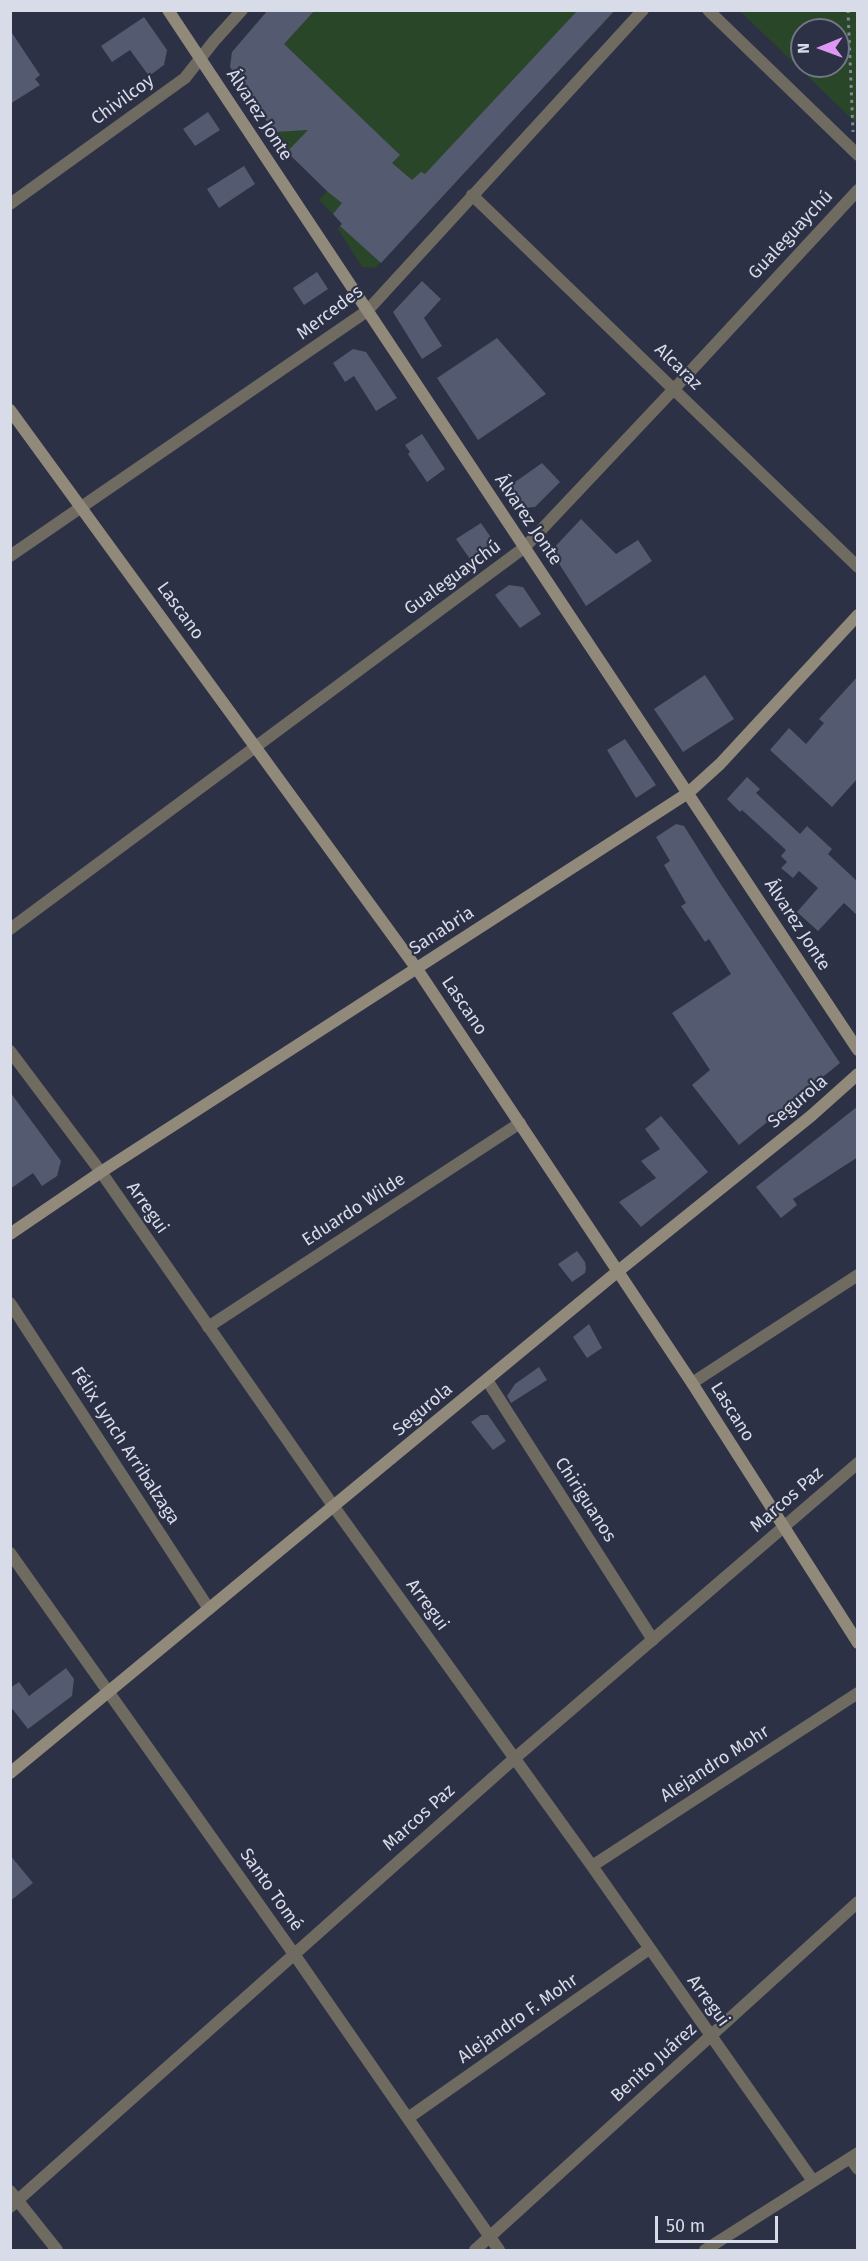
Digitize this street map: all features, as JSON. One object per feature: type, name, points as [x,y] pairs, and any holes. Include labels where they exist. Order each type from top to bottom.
[{"type":"street","name":"Álvarez Jonte","points":[[168,10],[858,1050]]},
{"type":"street","name":"Chivilcoy","points":[[10,204],[185,78],[242,10]]},
{"type":"street","name":"Mercedes","points":[[10,556],[367,311],[642,10]]},
{"type":"street","points":[[708,10],[856,153]]},
{"type":"street","name":"Gualeguaychú","points":[[10,929],[525,547],[858,190]]},
{"type":"street","name":"Alcaraz","points":[[472,195],[858,567]]},
{"type":"street","name":"Lascano","points":[[10,410],[417,969],[692,1383],[858,1643]]},
{"type":"street","name":"Sanabria","points":[[10,1234],[101,1172],[688,792],[720,764],[858,615]]},
{"type":"street","name":"Arregui","points":[[10,1051],[101,1172],[334,1507],[592,1866],[813,2181]]},
{"type":"street","name":"Segurola","points":[[10,1773],[617,1272],[811,1116],[858,1074]]},
{"type":"street","name":"Eduardo Wilde","points":[[208,1327],[520,1123]]},
{"type":"street","points":[[692,1383],[858,1275]]},
{"type":"street","name":"Félix Lynch Arribalzaga","points":[[10,1303],[209,1609]]},
{"type":"street","name":"Chiriguanos","points":[[487,1380],[653,1640]]},
{"type":"street","name":"Marcos Paz","points":[[13,2199],[514,1758],[858,1463]]},
{"type":"street","name":"Santo Tomé","points":[[10,1553],[294,1954],[499,2250]]},
{"type":"street","name":"Alejandro Mohr","points":[[592,1866],[858,1693]]},
{"type":"street","name":"Benito Juárez","points":[[475,2250],[858,1902]]},
{"type":"street","name":"Alejandro F. Mohr","points":[[408,2118],[649,1949]]},
{"type":"street","points":[[705,2250],[721,2246],[854,2155],[858,2169]]},
{"type":"street","points":[[13,2199],[57,2250]]},
{"type":"path","points":[[848,10],[856,153]]},
{"type":"green space","points":[[268,11],[615,11],[375,268],[362,267],[338,229],[342,223],[319,200],[327,191],[287,152],[230,67],[232,52]]},
{"type":"green space","points":[[740,11],[857,11],[857,124],[809,78],[850,78],[850,18],[790,18],[790,59]]},
{"type":"building","points":[[268,10],[315,10],[284,44],[400,155],[392,163],[412,180],[421,172],[425,174],[578,10],[615,10],[381,263],[340,226],[342,224],[333,214],[342,203],[287,152],[308,130],[274,132],[230,67],[232,52]]},
{"type":"building","points":[[144,17],[167,50],[164,65],[149,76],[130,50],[112,62],[101,46]]},
{"type":"building","points":[[10,30],[40,75],[35,79],[40,85],[10,104]]},
{"type":"building","points":[[208,112],[220,130],[195,146],[183,129]]},
{"type":"building","points":[[244,166],[255,184],[219,208],[207,189]]},
{"type":"building","points":[[317,272],[328,289],[304,305],[293,288]]},
{"type":"building","points":[[422,281],[441,299],[424,318],[442,346],[422,359],[393,312]]},
{"type":"building","points":[[497,338],[546,394],[478,440],[437,378]]},
{"type":"building","points":[[353,349],[366,352],[397,398],[376,411],[354,376],[345,382],[333,363]]},
{"type":"building","points":[[422,434],[445,469],[427,482],[408,454],[410,452],[405,445]]},
{"type":"building","points":[[542,463],[560,482],[535,507],[522,508],[508,487]]},
{"type":"building","points":[[581,519],[616,554],[638,540],[652,561],[586,606],[551,551]]},
{"type":"building","points":[[481,523],[494,542],[470,559],[456,539]]},
{"type":"building","points":[[509,585],[523,587],[541,614],[520,628],[495,595]]},
{"type":"building","points":[[705,675],[734,719],[683,752],[654,709]]},
{"type":"building","points":[[858,676],[858,778],[832,807],[770,750],[789,728],[806,744],[824,723],[819,719]]},
{"type":"building","points":[[625,739],[656,785],[636,798],[607,750]]},
{"type":"building","points":[[747,777],[760,789],[756,793],[800,834],[807,826],[832,849],[828,854],[858,882],[858,916],[844,903],[818,931],[797,912],[818,888],[799,871],[793,878],[781,868],[787,862],[781,856],[786,850],[727,799]]},
{"type":"building","points":[[676,824],[684,826],[840,1063],[739,1145],[692,1085],[710,1070],[672,1013],[731,974],[709,939],[705,942],[681,906],[686,903],[664,865],[670,861],[656,837]]},
{"type":"building","points":[[10,1092],[61,1161],[57,1176],[42,1186],[33,1173],[10,1189]]},
{"type":"building","points":[[858,1106],[858,1157],[793,1199],[797,1205],[781,1218],[756,1187]]},
{"type":"building","points":[[661,1116],[708,1172],[641,1227],[619,1202],[656,1178],[641,1161],[660,1149],[645,1129]]},
{"type":"building","points":[[577,1251],[585,1262],[586,1268],[585,1273],[572,1282],[558,1264]]},
{"type":"building","points":[[589,1324],[602,1348],[587,1358],[573,1337]]},
{"type":"building","points":[[539,1367],[547,1380],[511,1403],[507,1396],[515,1384]]},
{"type":"building","points":[[481,1415],[488,1415],[506,1441],[493,1450],[471,1422]]},
{"type":"building","points":[[66,1668],[74,1679],[72,1696],[28,1729],[10,1706],[10,1688],[19,1682],[29,1696]]},
{"type":"building","points":[[10,1855],[33,1883],[10,1901]]}]
